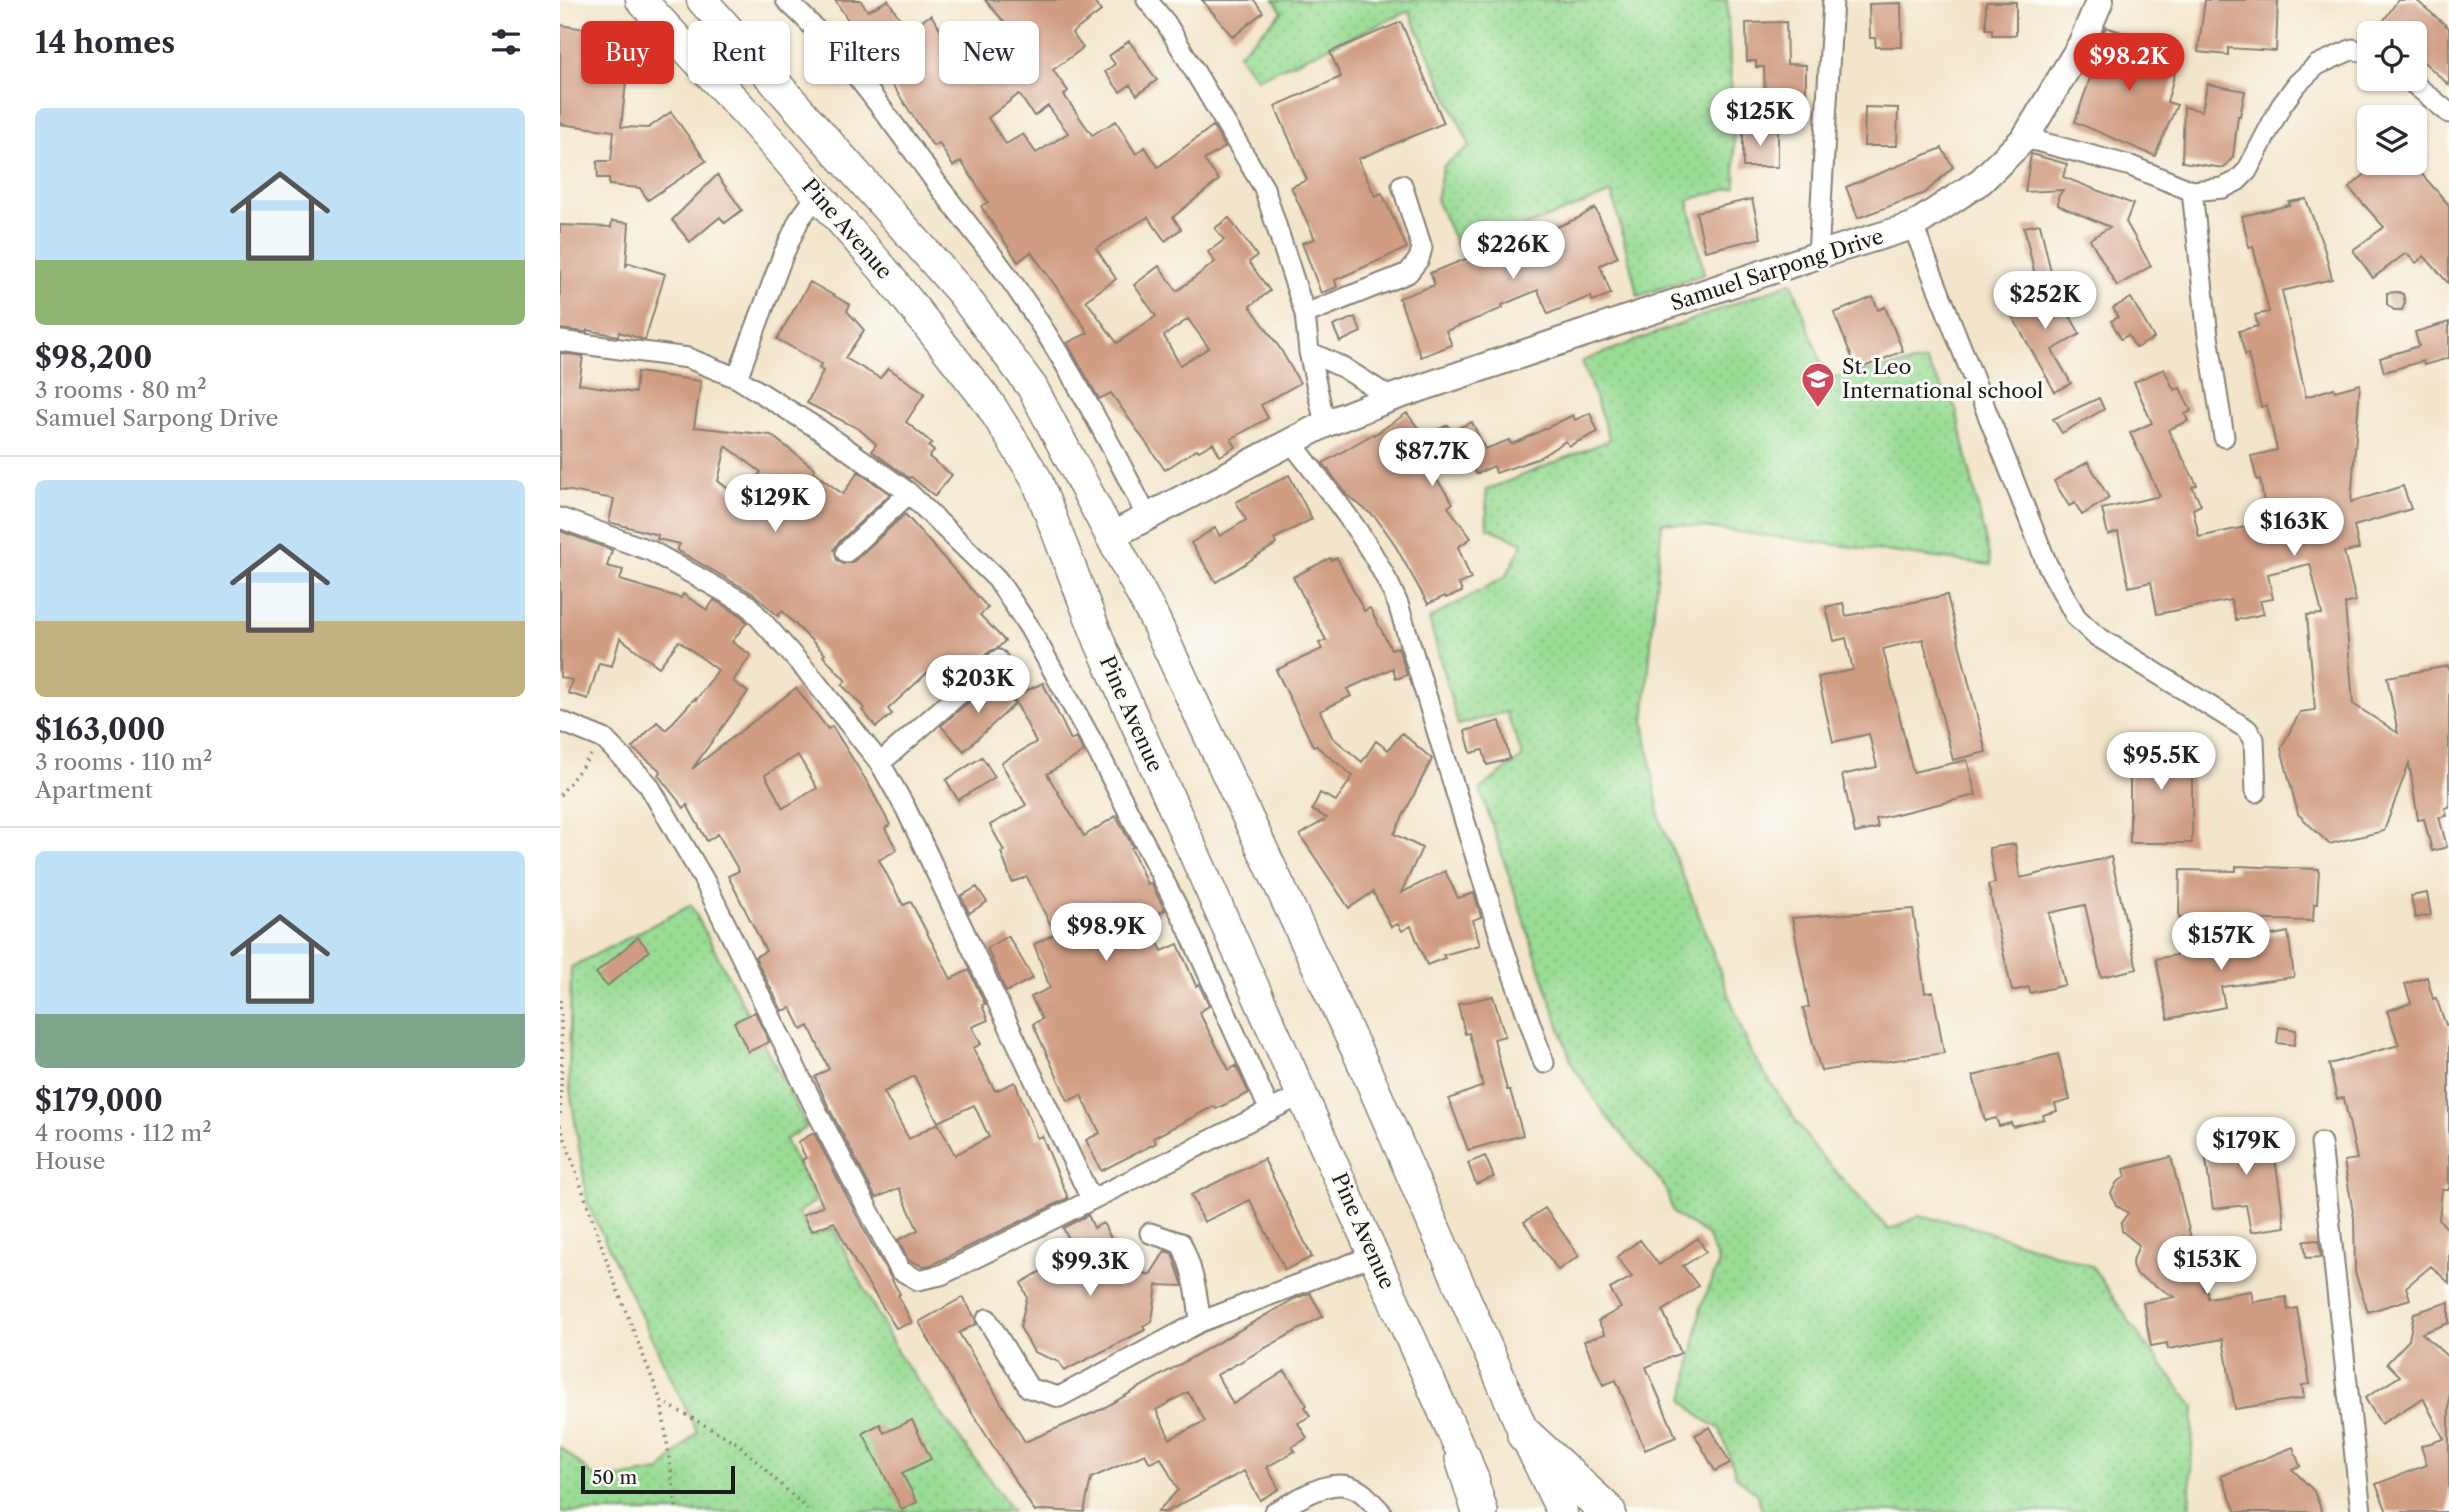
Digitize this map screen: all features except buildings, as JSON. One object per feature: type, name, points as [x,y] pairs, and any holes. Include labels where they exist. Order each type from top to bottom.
[{"type":"highway","points":[[1525,1435],[1587,1507]]},
{"type":"highway","points":[[1463,1458],[1480,1512]]},
{"type":"main road","name":"Pine Avenue","points":[[641,0],[749,116],[883,269],[989,403],[1035,478],[1100,643],[1199,869],[1303,1094],[1463,1458],[1490,1512]]},
{"type":"main road","points":[[702,0],[961,292],[1032,387],[1154,618],[1365,1068],[1525,1435]]},
{"type":"street","points":[[786,0],[813,25],[885,111],[1012,282],[1071,375],[1147,517]]},
{"type":"street","points":[[1147,0],[1166,23],[1264,188],[1305,314],[1309,352],[1325,424]]},
{"type":"street","points":[[1818,255],[1833,0]]},
{"type":"street","name":"Samuel Sarpong Drive","points":[[1111,536],[1325,424],[1391,398],[1818,255],[1913,226],[1981,181],[2025,138],[2081,45],[2100,0]]},
{"type":"street","points":[[2025,138],[2131,166],[2192,191],[2223,188],[2237,181],[2247,171],[2281,106],[2297,84],[2317,65],[2353,49],[2357,50]]},
{"type":"street","points":[[2422,91],[2449,113]]},
{"type":"street","points":[[1305,314],[1408,273],[1419,259],[1422,248],[1402,185]]},
{"type":"street","points":[[2192,191],[2208,336],[2224,437]]},
{"type":"street","points":[[737,378],[783,255],[799,220],[818,194]]},
{"type":"street","points":[[1913,226],[2047,564],[2076,617],[2095,635],[2248,729],[2254,739],[2256,792]]},
{"type":"street","points":[[560,341],[688,358],[737,378],[820,430],[909,493],[997,579],[1029,627],[1099,754],[1185,922],[1270,1111]]},
{"type":"street","points":[[1309,352],[1344,368],[1391,398]]},
{"type":"street","points":[[1292,443],[1369,547],[1386,575],[1398,604],[1500,936],[1544,1063]]},
{"type":"street","points":[[846,552],[909,493]]},
{"type":"street","points":[[560,517],[651,551],[748,605],[810,675],[880,763],[906,810],[1091,1199]]},
{"type":"street","points":[[880,763],[998,660]]},
{"type":"street","points":[[560,721],[604,739],[648,784],[704,880],[819,1116],[900,1270],[918,1280],[941,1275],[1303,1094]]},
{"type":"street","points":[[2322,1143],[2361,1512]]},
{"type":"street","points":[[1150,1233],[1181,1243],[1192,1266],[1200,1322]]},
{"type":"street","points":[[987,1319],[1029,1388],[1059,1397],[1200,1322],[1374,1255]]},
{"type":"street","points":[[1273,1512],[1328,1485],[1347,1485],[1362,1492],[1381,1512]]},
{"type":"path","points":[[560,795],[604,739]]},
{"type":"path","points":[[560,1000],[560,1118]]},
{"type":"path","points":[[560,1125],[612,1276],[661,1401],[677,1512]]},
{"type":"path","points":[[661,1401],[737,1443],[810,1512]]},
{"type":"green space","points":[[1274,0],[1727,0],[1736,187],[1688,200],[1704,274],[1638,296],[1612,193],[1513,231],[1457,246],[1436,200],[1443,166],[1470,146],[1409,11],[1257,79],[1238,54],[1282,12]]},
{"type":"green space","points":[[1792,282],[1827,378],[1925,361],[1956,409],[1991,565],[1662,522],[1644,722],[1660,820],[1750,1051],[1814,1148],[1889,1230],[1919,1216],[1961,1223],[2092,1266],[2133,1327],[2194,1407],[2189,1512],[1763,1512],[1756,1493],[1736,1476],[1720,1429],[1703,1419],[1684,1401],[1701,1307],[1719,1263],[1707,1235],[1674,1214],[1664,1185],[1605,1114],[1572,1064],[1480,789],[1523,757],[1506,712],[1458,725],[1429,619],[1506,576],[1523,543],[1487,527],[1486,490],[1610,440],[1582,361]]},
{"type":"green space","points":[[691,905],[807,1127],[785,1140],[816,1201],[798,1213],[811,1237],[833,1228],[899,1355],[1013,1512],[560,1512],[560,1447],[599,1481],[660,1471],[697,1432],[588,1205],[569,1083],[571,967]]},
{"type":"place","name":"St. Leo International school","points":[[1818,409]]}]
